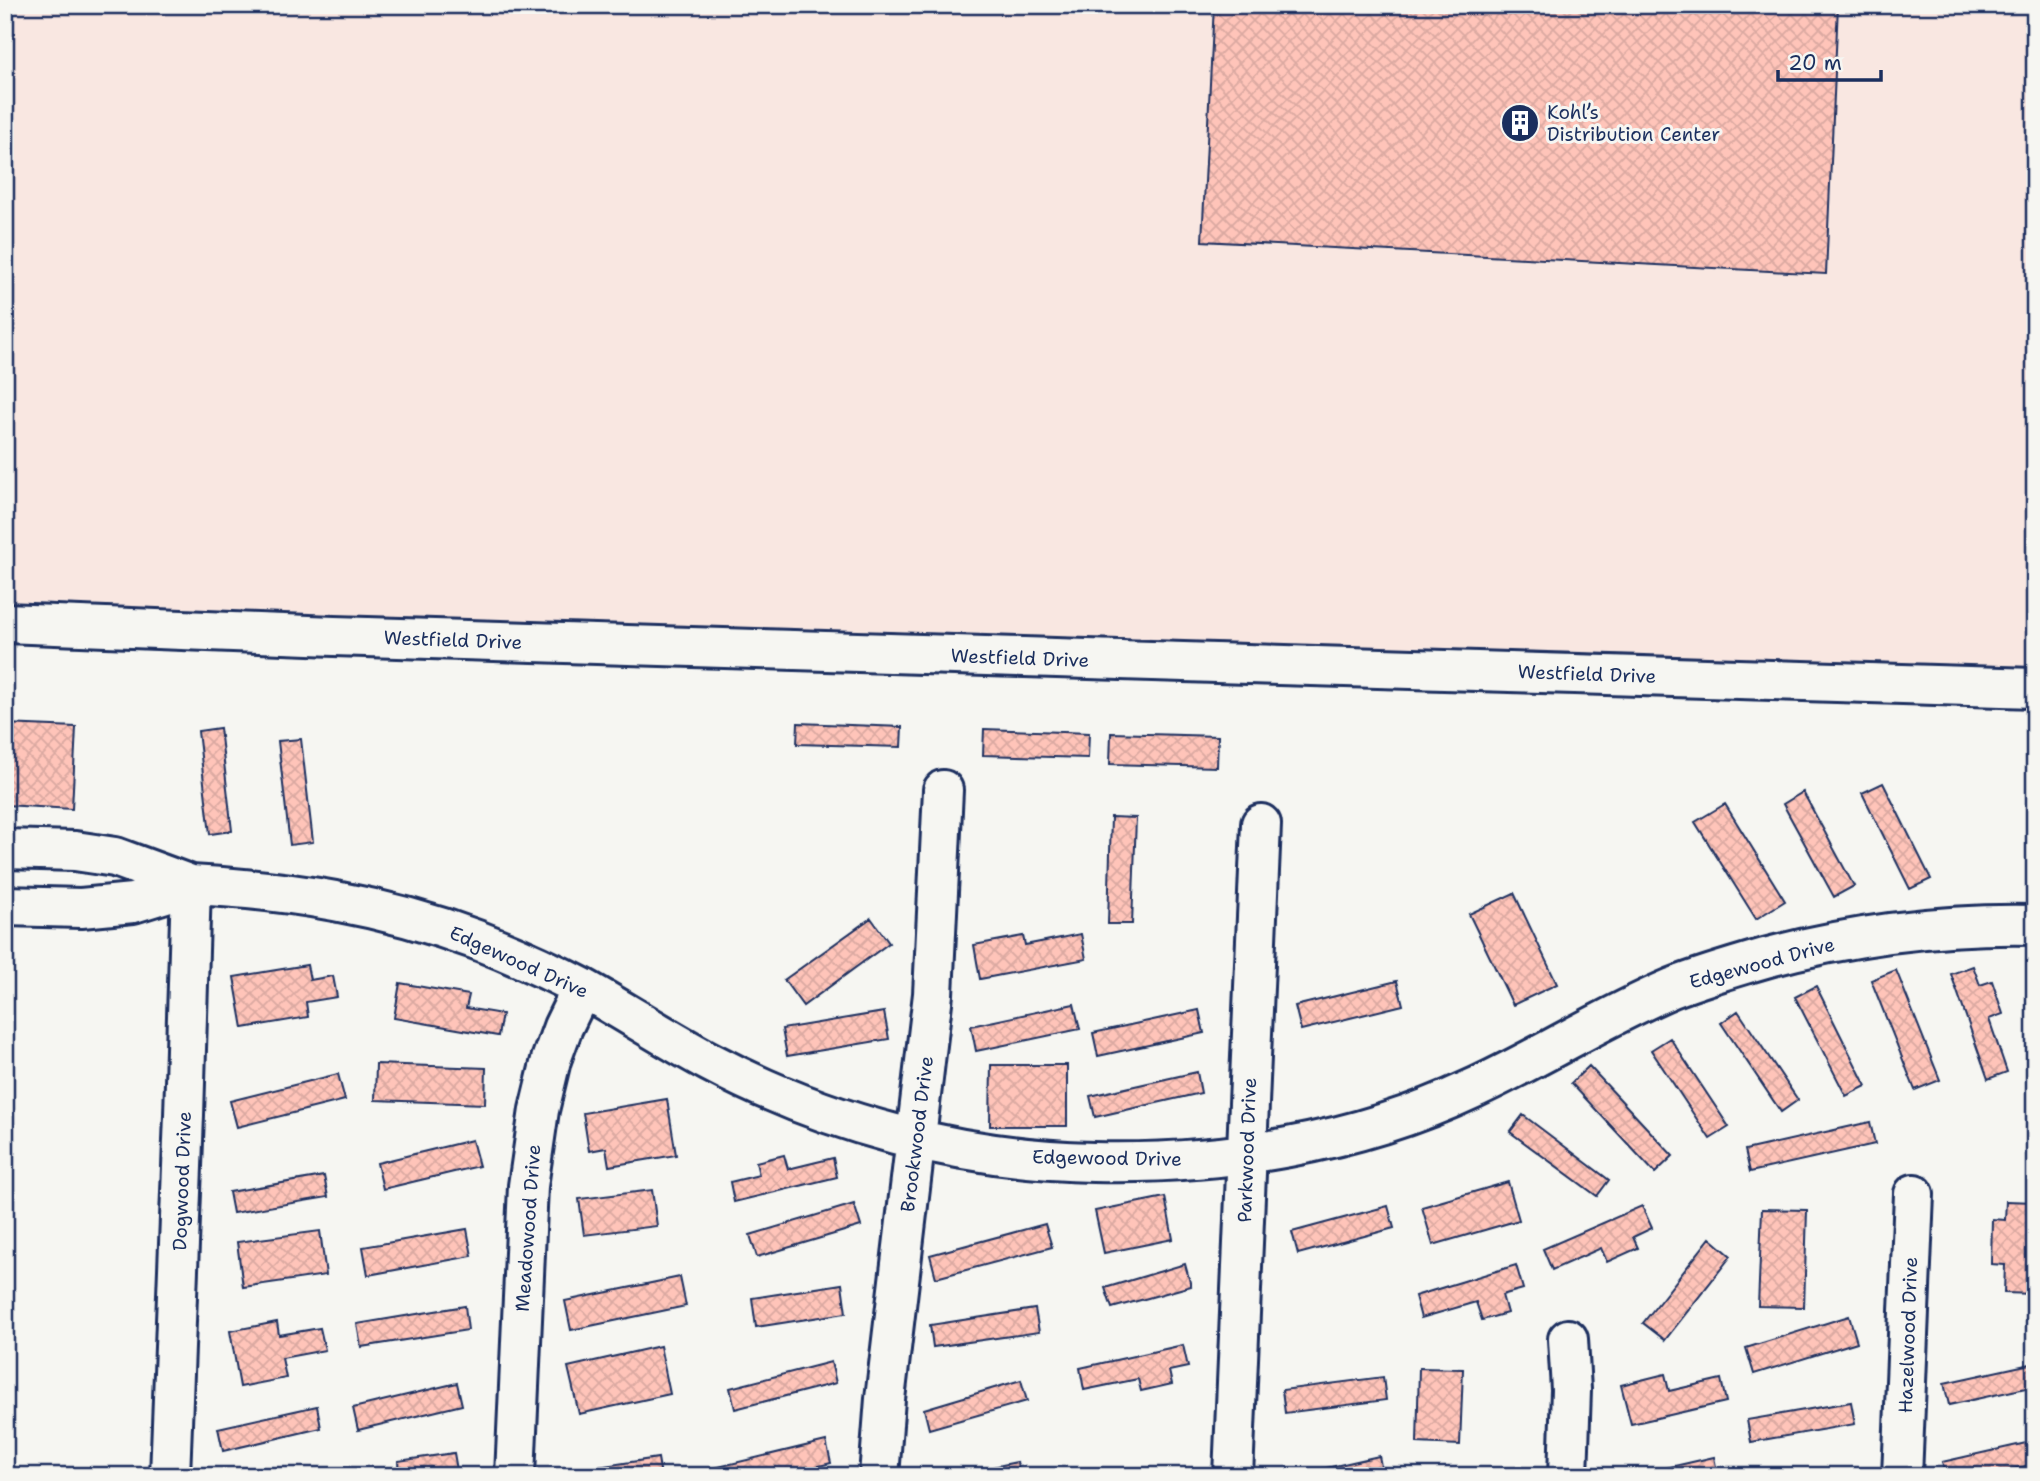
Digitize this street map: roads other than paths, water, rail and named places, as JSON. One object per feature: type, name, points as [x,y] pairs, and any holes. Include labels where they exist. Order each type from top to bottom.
[{"type":"street","name":"Westfield Drive","points":[[5,623],[334,636],[2035,688]]},
{"type":"street","name":"Brookwood Drive","points":[[879,1476],[885,1399],[933,994],[943,790]]},
{"type":"street","name":"Parkwood Drive","points":[[1233,1476],[1261,824]]},
{"type":"street","name":"Edgewood Drive","points":[[5,849],[75,851],[115,857],[191,885],[304,894],[430,924],[479,941],[550,972],[707,1060],[799,1104],[917,1139],[995,1154],[1084,1162],[1173,1161],[1224,1157],[1274,1150],[1348,1133],[1422,1110],[1468,1091],[1537,1058],[1628,1009],[1675,987],[1724,970],[1798,949],[1874,934],[1926,928],[2035,925]]},
{"type":"street","name":"Edgewood Drive","points":[[5,906],[81,908],[132,903],[191,885]]},
{"type":"street","name":"Dogwood Drive","points":[[170,1476],[191,885]]},
{"type":"street","name":"Meadowood Drive","points":[[514,1476],[528,1186],[539,1110],[551,1060],[582,988]]},
{"type":"street","name":"Hazelwood Drive","points":[[1902,1476],[1914,1194]]},
{"type":"street","points":[[1568,1339],[1571,1390],[1568,1476]]},
{"type":"place","name":"Kohl’s Distribution Center","points":[[1520,123]]}]
